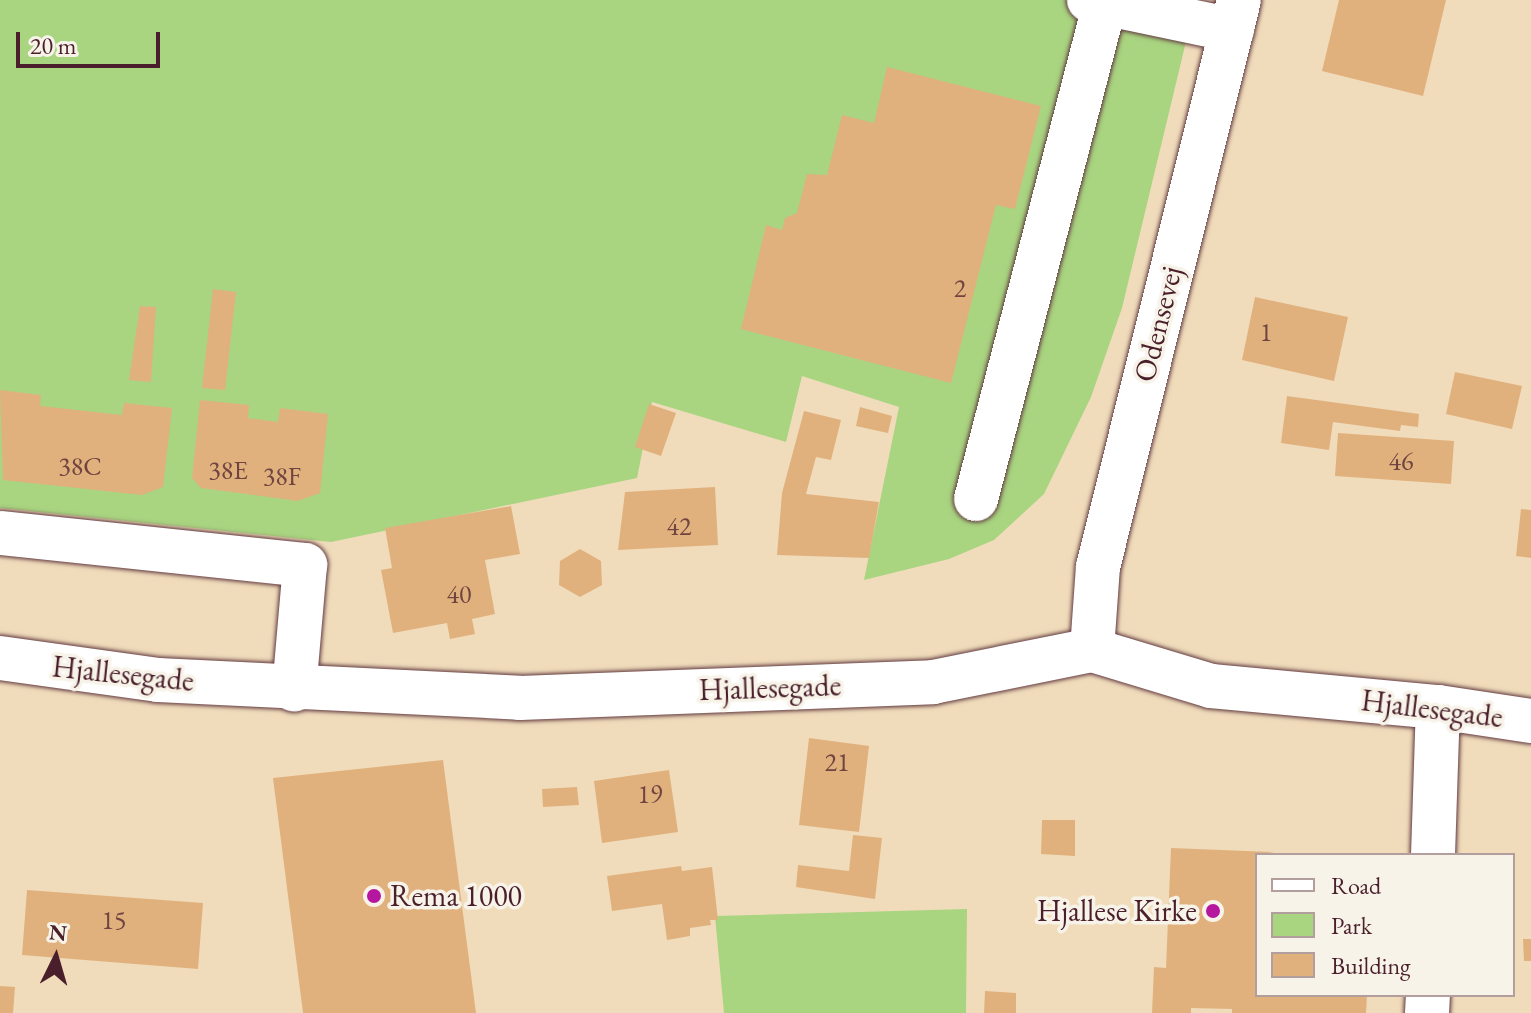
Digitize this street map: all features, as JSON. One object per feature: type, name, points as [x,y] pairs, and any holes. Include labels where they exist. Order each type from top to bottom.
[{"type":"street","points":[[976,499],[1097,2],[1235,15]]},
{"type":"street","name":"Odensevej","points":[[1092,650],[1098,567],[1235,15]]},
{"type":"street","points":[[0,533],[305,565],[294,690]]},
{"type":"street","name":"Hjallesegade","points":[[0,658],[158,680],[294,690],[520,698],[933,682],[1092,650],[1211,686],[1438,707],[1531,721]]},
{"type":"street","points":[[1433,853],[1438,707]]},
{"type":"green space","points":[[0,0],[1196,0],[1122,308],[1091,397],[1044,494],[994,540],[949,559],[864,580],[899,407],[802,376],[786,442],[652,402],[637,478],[331,542],[0,508]]},
{"type":"green space","points":[[967,909],[966,1013],[724,1013],[715,916]]},
{"type":"building","points":[[1339,0],[1446,0],[1423,96],[1322,71]]},
{"type":"building","points":[[887,67],[1041,106],[1015,209],[996,205],[951,383],[741,329],[766,225],[782,230],[785,218],[797,213],[807,174],[827,175],[842,115],[874,123]]},
{"type":"building","points":[[213,289],[236,292],[225,390],[202,388]]},
{"type":"building","points":[[1255,297],[1348,317],[1334,381],[1242,360]]},
{"type":"building","points":[[140,306],[156,307],[151,382],[129,380]]},
{"type":"building","points":[[1455,372],[1522,386],[1512,429],[1446,414]]},
{"type":"building","points":[[0,390],[41,395],[40,406],[122,415],[124,403],[172,408],[163,487],[142,495],[3,480]]},
{"type":"building","points":[[1287,396],[1419,414],[1418,427],[1401,425],[1400,431],[1333,422],[1329,450],[1281,443]]},
{"type":"building","points":[[200,400],[249,405],[248,418],[278,422],[280,408],[328,414],[320,493],[298,501],[201,488],[192,478]]},
{"type":"building","points":[[649,404],[676,413],[661,456],[635,447]]},
{"type":"building","points":[[860,407],[892,416],[888,433],[856,426]]},
{"type":"building","points":[[804,411],[841,420],[831,460],[816,457],[806,494],[879,502],[869,558],[777,555],[782,493]]},
{"type":"building","points":[[1338,433],[1454,441],[1451,484],[1335,476]]},
{"type":"building","points":[[715,487],[718,545],[618,550],[625,492]]},
{"type":"building","points":[[511,506],[520,554],[485,560],[495,614],[472,619],[475,634],[450,639],[447,623],[393,633],[381,570],[392,568],[385,528]]},
{"type":"building","points":[[1521,509],[1531,510],[1531,558],[1516,556]]},
{"type":"building","points":[[580,549],[601,561],[602,585],[580,597],[559,585],[560,561]]},
{"type":"building","points":[[809,738],[869,746],[859,832],[799,825]]},
{"type":"building","name":"Rema 1000","points":[[443,760],[476,1013],[303,1013],[273,778]]},
{"type":"building","points":[[669,770],[678,832],[602,843],[594,781]]},
{"type":"building","points":[[577,787],[579,805],[543,807],[542,789]]},
{"type":"building","points":[[1042,820],[1075,820],[1075,856],[1041,854]]},
{"type":"building","points":[[853,835],[882,838],[875,899],[796,887],[798,865],[849,871]]},
{"type":"building","name":"Hjallese Kirke","points":[[1171,848],[1274,852],[1255,853],[1255,997],[1367,997],[1366,1013],[1232,1013],[1232,1009],[1191,1008],[1191,1013],[1152,1013],[1154,967],[1166,968]]},
{"type":"building","points":[[681,866],[682,871],[712,867],[718,920],[710,920],[711,925],[690,928],[690,936],[667,940],[662,904],[612,911],[607,876]]},
{"type":"building","points":[[27,890],[203,903],[198,969],[22,955]]},
{"type":"building","points":[[1523,939],[1531,939],[1531,961],[1524,961]]},
{"type":"building","points":[[0,986],[15,987],[13,1013],[0,1013]]},
{"type":"building","points":[[985,991],[1016,993],[1016,1013],[984,1013]]},
{"type":"place","name":"Rema 1000","points":[[374,896]]},
{"type":"place","name":"Hjallese Kirke","points":[[1213,911]]}]
